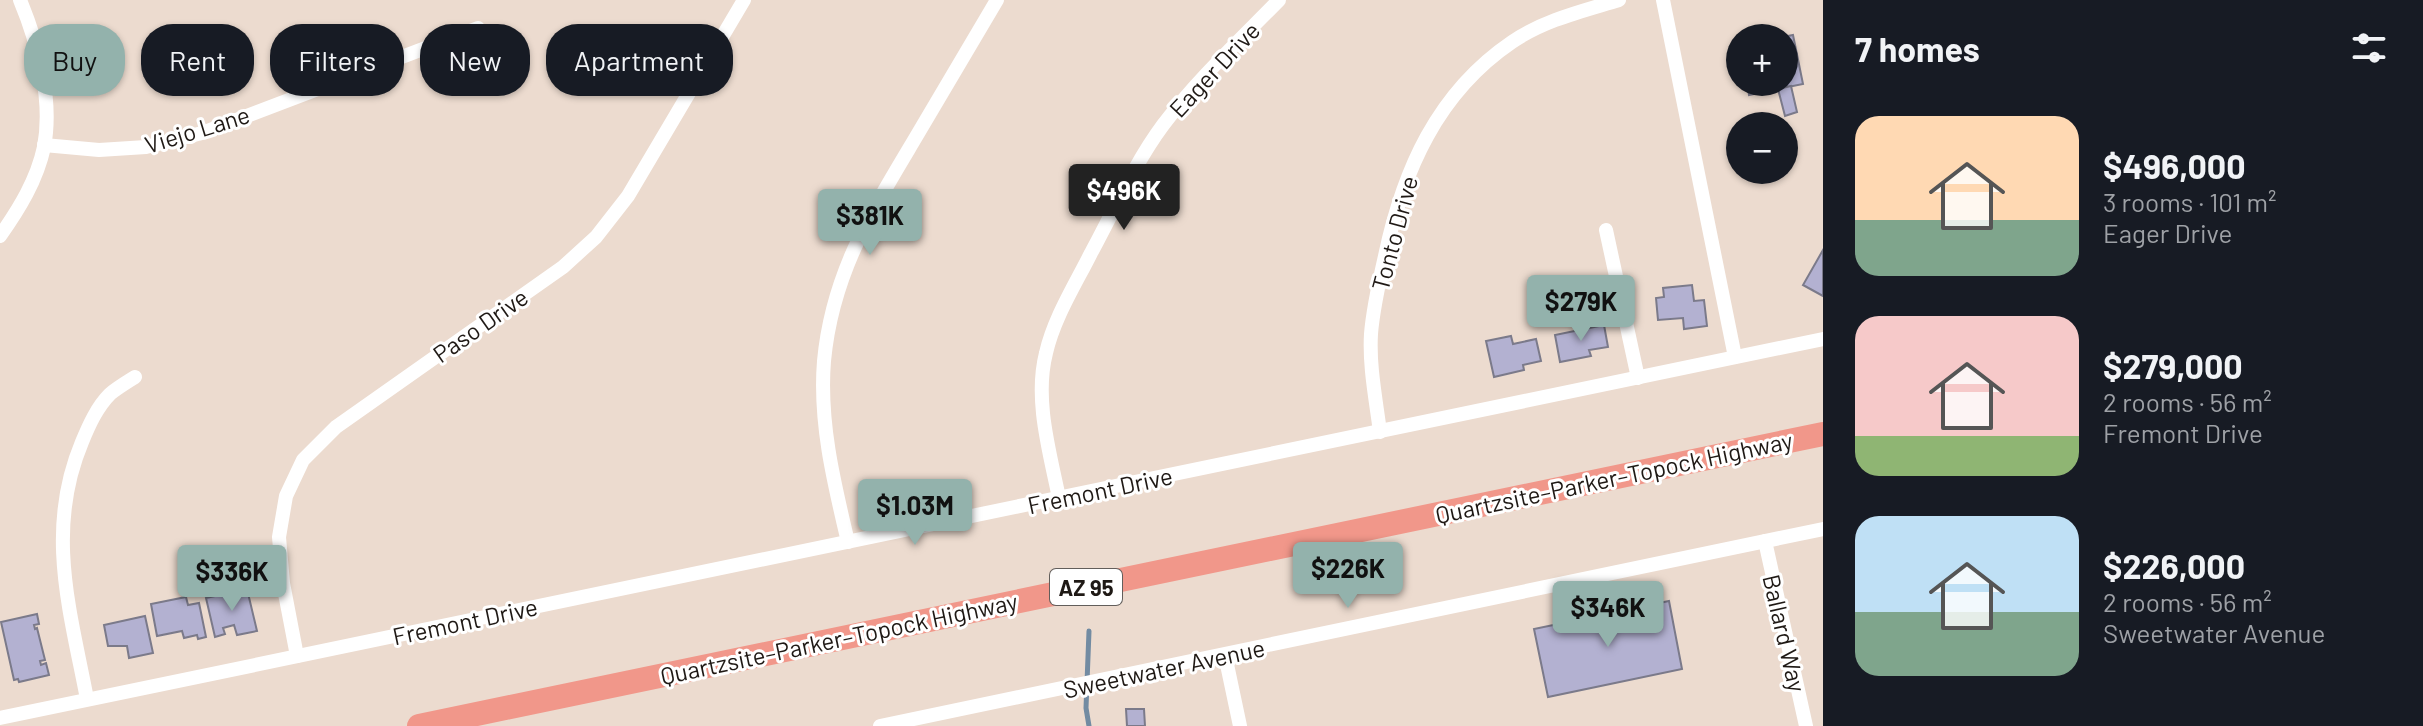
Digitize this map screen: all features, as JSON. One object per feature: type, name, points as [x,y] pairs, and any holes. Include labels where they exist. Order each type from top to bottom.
[{"type":"highway","name":"Quartzsite–Parker–Topock Highway","points":[[419,726],[1823,434]]},
{"type":"street","points":[[0,236],[29,191],[44,145],[43,70],[34,33],[20,0]]},
{"type":"street","name":"Paso Drive","points":[[297,656],[283,583],[279,537],[286,496],[303,460],[336,427],[563,267],[596,237],[628,196],[744,0]]},
{"type":"street","points":[[848,542],[830,466],[825,413],[824,363],[838,288],[866,221],[997,0]]},
{"type":"street","name":"Eager Drive","points":[[1059,498],[1045,427],[1043,392],[1045,354],[1062,310],[1161,127],[1191,90],[1279,0]]},
{"type":"street","name":"Tonto Drive","points":[[1380,432],[1371,337],[1376,297],[1395,208],[1414,160],[1436,119],[1471,76],[1512,42],[1554,20],[1619,0]]},
{"type":"street","points":[[1663,0],[1735,357]]},
{"type":"street","name":"Viejo Lane","points":[[44,145],[99,150],[146,147],[202,133],[420,50]]},
{"type":"street","points":[[1606,230],[1638,378]]},
{"type":"street","name":"Fremont Drive","points":[[0,718],[1823,339]]},
{"type":"street","points":[[87,699],[66,589],[61,540],[65,494],[91,420],[110,394],[135,377]]},
{"type":"street","name":"Sweetwater Avenue","points":[[880,726],[916,723],[1823,529]]},
{"type":"street","name":"Ballard Way","points":[[1765,541],[1806,726]]},
{"type":"street","points":[[1225,655],[1240,726]]},
{"type":"building","points":[[1798,60],[1803,84],[1798,85]]},
{"type":"building","points":[[1780,96],[1793,96],[1797,112],[1784,112]]},
{"type":"building","points":[[1823,250],[1823,296],[1803,285]]},
{"type":"building","points":[[1692,285],[1694,301],[1704,300],[1707,326],[1684,329],[1683,318],[1658,320],[1656,298],[1664,297],[1663,288]]},
{"type":"building","points":[[1604,325],[1608,347],[1589,350],[1591,356],[1560,362],[1555,335]]},
{"type":"building","points":[[1511,336],[1513,344],[1536,339],[1541,361],[1523,365],[1524,370],[1494,377],[1486,341]]},
{"type":"building","points":[[247,589],[257,631],[237,635],[234,625],[223,628],[225,634],[215,637],[206,598]]},
{"type":"building","points":[[186,597],[188,605],[199,603],[206,637],[198,639],[197,635],[184,638],[182,631],[157,636],[151,604]]},
{"type":"building","points":[[1669,601],[1682,669],[1548,697],[1534,629]]},
{"type":"building","points":[[37,614],[39,624],[34,625],[45,660],[40,661],[41,665],[46,663],[49,675],[19,682],[18,679],[14,680],[1,622]]},
{"type":"building","points":[[145,616],[153,653],[129,658],[127,646],[108,646],[104,625]]},
{"type":"building","points":[[1126,709],[1144,709],[1145,726],[1127,726]]},
{"type":"waterway","points":[[1089,631],[1086,708],[1089,726]]}]
